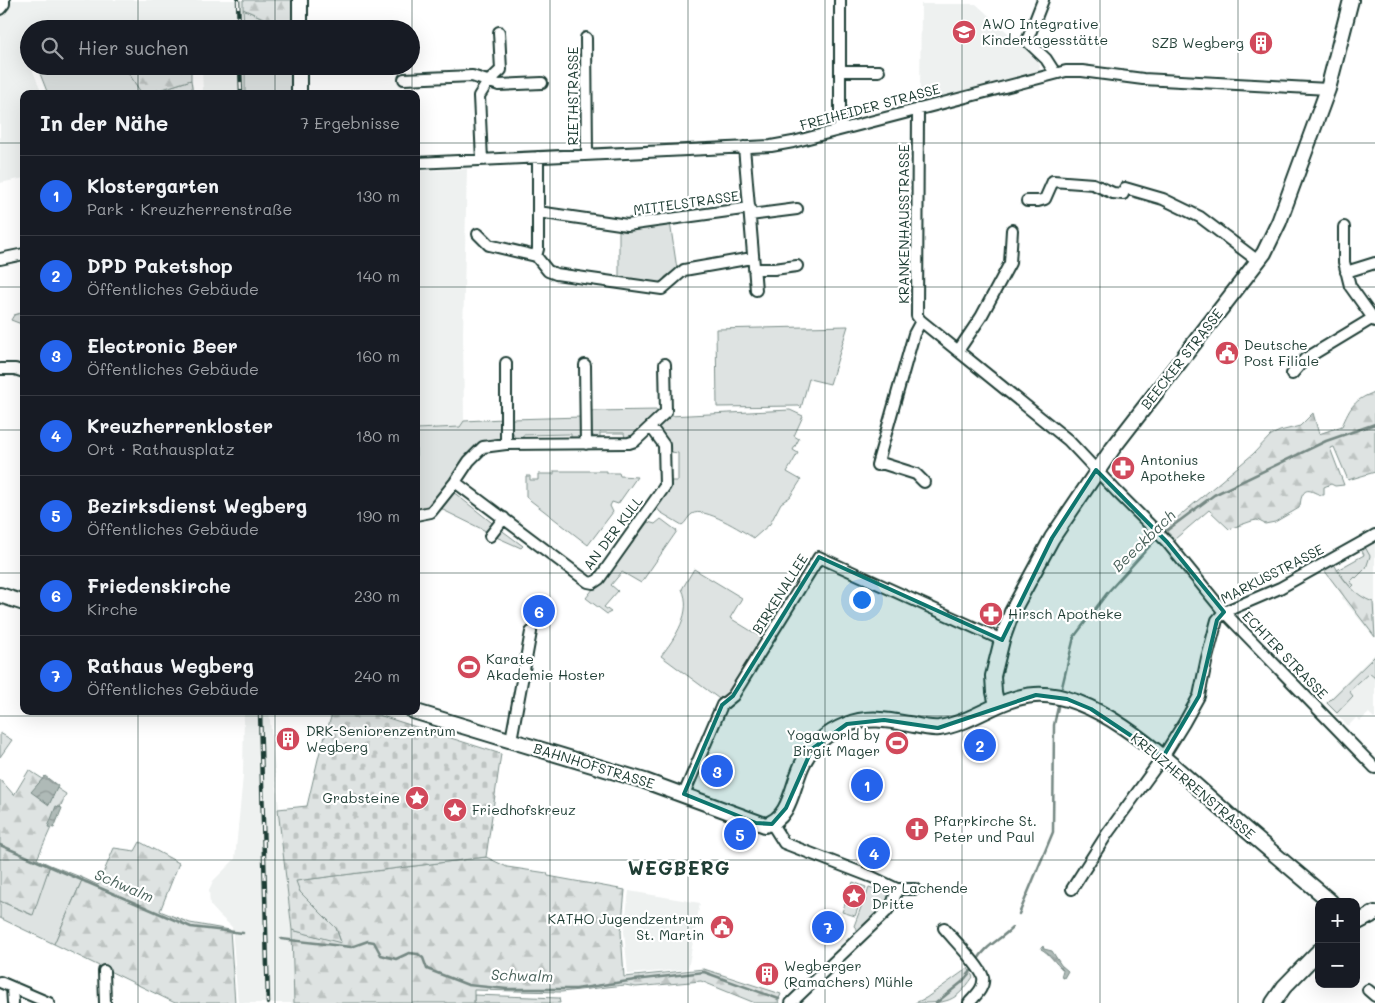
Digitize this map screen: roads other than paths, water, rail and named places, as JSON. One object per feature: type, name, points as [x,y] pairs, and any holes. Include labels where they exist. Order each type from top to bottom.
[{"type":"street","points":[[0,9],[4,4],[4,0]]},
{"type":"street","points":[[300,0],[300,20]]},
{"type":"street","points":[[840,0],[840,130]]},
{"type":"street","points":[[1043,0],[1027,41],[1046,59],[1056,73]]},
{"type":"street","name":"BEECKER STRASSE","points":[[997,705],[993,676],[1002,640],[1012,612],[1048,545],[1096,470],[1264,253],[1279,222],[1328,89],[1351,0]]},
{"type":"street","points":[[482,160],[479,96],[488,82],[501,70],[500,32]]},
{"type":"street","name":"RIETHSTRASSE","points":[[586,38],[587,154]]},
{"type":"street","points":[[840,71],[879,71]]},
{"type":"street","name":"FREIHEIDER STRASSE","points":[[420,163],[771,146],[840,130],[1056,73],[1082,71],[1143,79],[1328,89]]},
{"type":"street","points":[[299,75],[299,90]]},
{"type":"street","points":[[404,79],[472,76],[498,85],[542,83]]},
{"type":"street","name":"KRANKENHAUSSTRASSE","points":[[918,108],[918,316],[921,321],[1068,440],[1096,470]]},
{"type":"street","points":[[744,147],[756,290]]},
{"type":"street","points":[[536,256],[538,249],[538,157]]},
{"type":"street","points":[[1027,201],[1045,199],[1053,181],[1093,184],[1113,193],[1123,194],[1125,188],[1163,199],[1200,217],[1258,261]]},
{"type":"street","name":"MITTELSTRASSE","points":[[538,212],[627,225],[750,211],[797,209]]},
{"type":"street","points":[[1292,374],[1304,358],[1374,320],[1350,286],[1344,262],[1344,228]]},
{"type":"street","points":[[958,351],[982,317],[1010,262],[1012,230]]},
{"type":"street","points":[[478,234],[489,245],[536,256],[548,271],[556,274],[662,289],[684,270],[753,263],[774,269],[797,266]]},
{"type":"street","points":[[0,259],[20,255]]},
{"type":"street","points":[[1346,272],[1375,263]]},
{"type":"street","points":[[921,321],[914,334],[877,463],[916,474],[924,482]]},
{"type":"street","points":[[506,363],[506,444]]},
{"type":"street","points":[[420,514],[431,512],[469,461],[483,447],[506,444],[629,443],[635,441],[666,412],[665,364]]},
{"type":"street","points":[[585,366],[586,444]]},
{"type":"street","points":[[1,370],[20,371]]},
{"type":"street","name":"AN DER KULL","points":[[455,482],[588,582],[593,583],[599,578],[665,486],[664,445],[650,427]]},
{"type":"street","name":"ECHTER STRASSE","points":[[1096,470],[1160,535],[1224,612],[1375,768]]},
{"type":"street","points":[[490,536],[504,518]]},
{"type":"street","name":"MARKUSSTRASSE","points":[[1072,889],[1107,834],[1163,758],[1184,724],[1198,696],[1218,620],[1224,612],[1280,588],[1375,536]]},
{"type":"street","name":"BIRKENALLEE","points":[[684,794],[722,705],[733,696],[819,557],[1002,640]]},
{"type":"street","points":[[0,595],[20,602]]},
{"type":"street","points":[[511,740],[531,632]]},
{"type":"street","name":"KREUZHERRENSTRASSE","points":[[772,824],[786,808],[803,762],[812,749],[825,736],[847,724],[868,719],[884,720],[925,728],[938,728],[957,724],[997,705],[1022,697],[1036,695],[1068,699],[1091,709],[1121,726],[1163,758],[1326,898]]},
{"type":"street","name":"BAHNHOFSTRASSE","points":[[420,713],[645,781],[684,794],[765,826],[772,824]]},
{"type":"street","points":[[772,824],[784,843],[872,877],[897,889],[915,889]]},
{"type":"street","points":[[792,1001],[886,912],[893,902],[897,889]]},
{"type":"street","points":[[1360,921],[1375,912]]},
{"type":"street","points":[[944,928],[978,969],[983,978],[981,990],[968,1003]]},
{"type":"street","points":[[1272,1003],[1284,987],[1315,955]]},
{"type":"street","points":[[104,971],[105,1003]]},
{"type":"street","points":[[0,982],[49,1003]]},
{"type":"street","points":[[12,988],[12,1003]]},
{"type":"water","points":[[45,776],[58,786],[49,805],[31,792]]},
{"type":"water","points":[[56,806],[62,808],[54,828],[48,827]]},
{"type":"water","points":[[1043,946],[1044,949],[1052,951],[1061,965],[1068,971],[1064,978],[1061,977],[1063,970],[1041,949]]},
{"type":"waterway","name":"Beeckbach","points":[[1162,534],[1214,495],[1326,441],[1375,424]]},
{"type":"waterway","name":"Beeckbach","points":[[1062,687],[1074,637],[1108,592],[1158,537]]},
{"type":"waterway","name":"Beeckbach","points":[[1019,914],[1053,832],[1054,725],[1058,707]]},
{"type":"waterway","name":"Schwalm","points":[[0,845],[191,927],[243,933]]},
{"type":"waterway","name":"Beeckbach","points":[[977,961],[988,947],[1012,928]]},
{"type":"waterway","name":"Schwalm","points":[[281,939],[351,947],[368,941],[374,942],[381,955],[396,959],[409,953],[418,954],[423,958],[427,969],[468,985],[507,989],[576,989],[704,972],[779,999]]},
{"type":"waterway","name":"Beeckbach","points":[[936,1003],[962,982],[972,970]]},
{"type":"railway","points":[[238,0],[239,20]]},
{"type":"railway","points":[[240,75],[241,90]]},
{"type":"railway","points":[[260,715],[268,1003]]},
{"type":"place","name":"AWO Integrative Kindertagesstätte","points":[[964,32]]},
{"type":"place","name":"SZB Wegberg","points":[[1261,43]]},
{"type":"place","name":"Deutsche Post Filiale","points":[[1227,353]]},
{"type":"place","name":"Antonius Apotheke","points":[[1123,468]]},
{"type":"place","name":"Friedenskirche","points":[[539,611]]},
{"type":"place","name":"Hirsch Apotheke","points":[[991,614]]},
{"type":"place","name":"Karate Akademie Hoster","points":[[469,667]]},
{"type":"place","name":"DRK-Seniorenzentrum Wegberg","points":[[288,739]]},
{"type":"place","name":"Yogaworld by Birgit Mager","points":[[897,743]]},
{"type":"place","name":"DPD Paketshop","points":[[980,745]]},
{"type":"place","name":"Electronic Beer","points":[[717,771]]},
{"type":"place","name":"Klostergarten","points":[[867,785]]},
{"type":"place","name":"Grabsteine","points":[[417,798]]},
{"type":"place","name":"Friedhofskreuz","points":[[455,810]]},
{"type":"place","name":"Pfarrkirche St. Peter und Paul","points":[[917,829]]},
{"type":"place","name":"Bezirksdienst Wegberg","points":[[740,834]]},
{"type":"place","name":"Kreuzherrenkloster","points":[[874,853]]},
{"type":"place","name":"Der Lachende Dritte","points":[[854,896]]},
{"type":"place","name":"KATHO Jugendzentrum St. Martin","points":[[722,927]]},
{"type":"place","name":"Rathaus Wegberg","points":[[828,927]]},
{"type":"place","name":"Wegberger (Ramachers) Mühle","points":[[767,974]]},
{"type":"district","name":"WEGBERG","points":[[679,868]]}]
